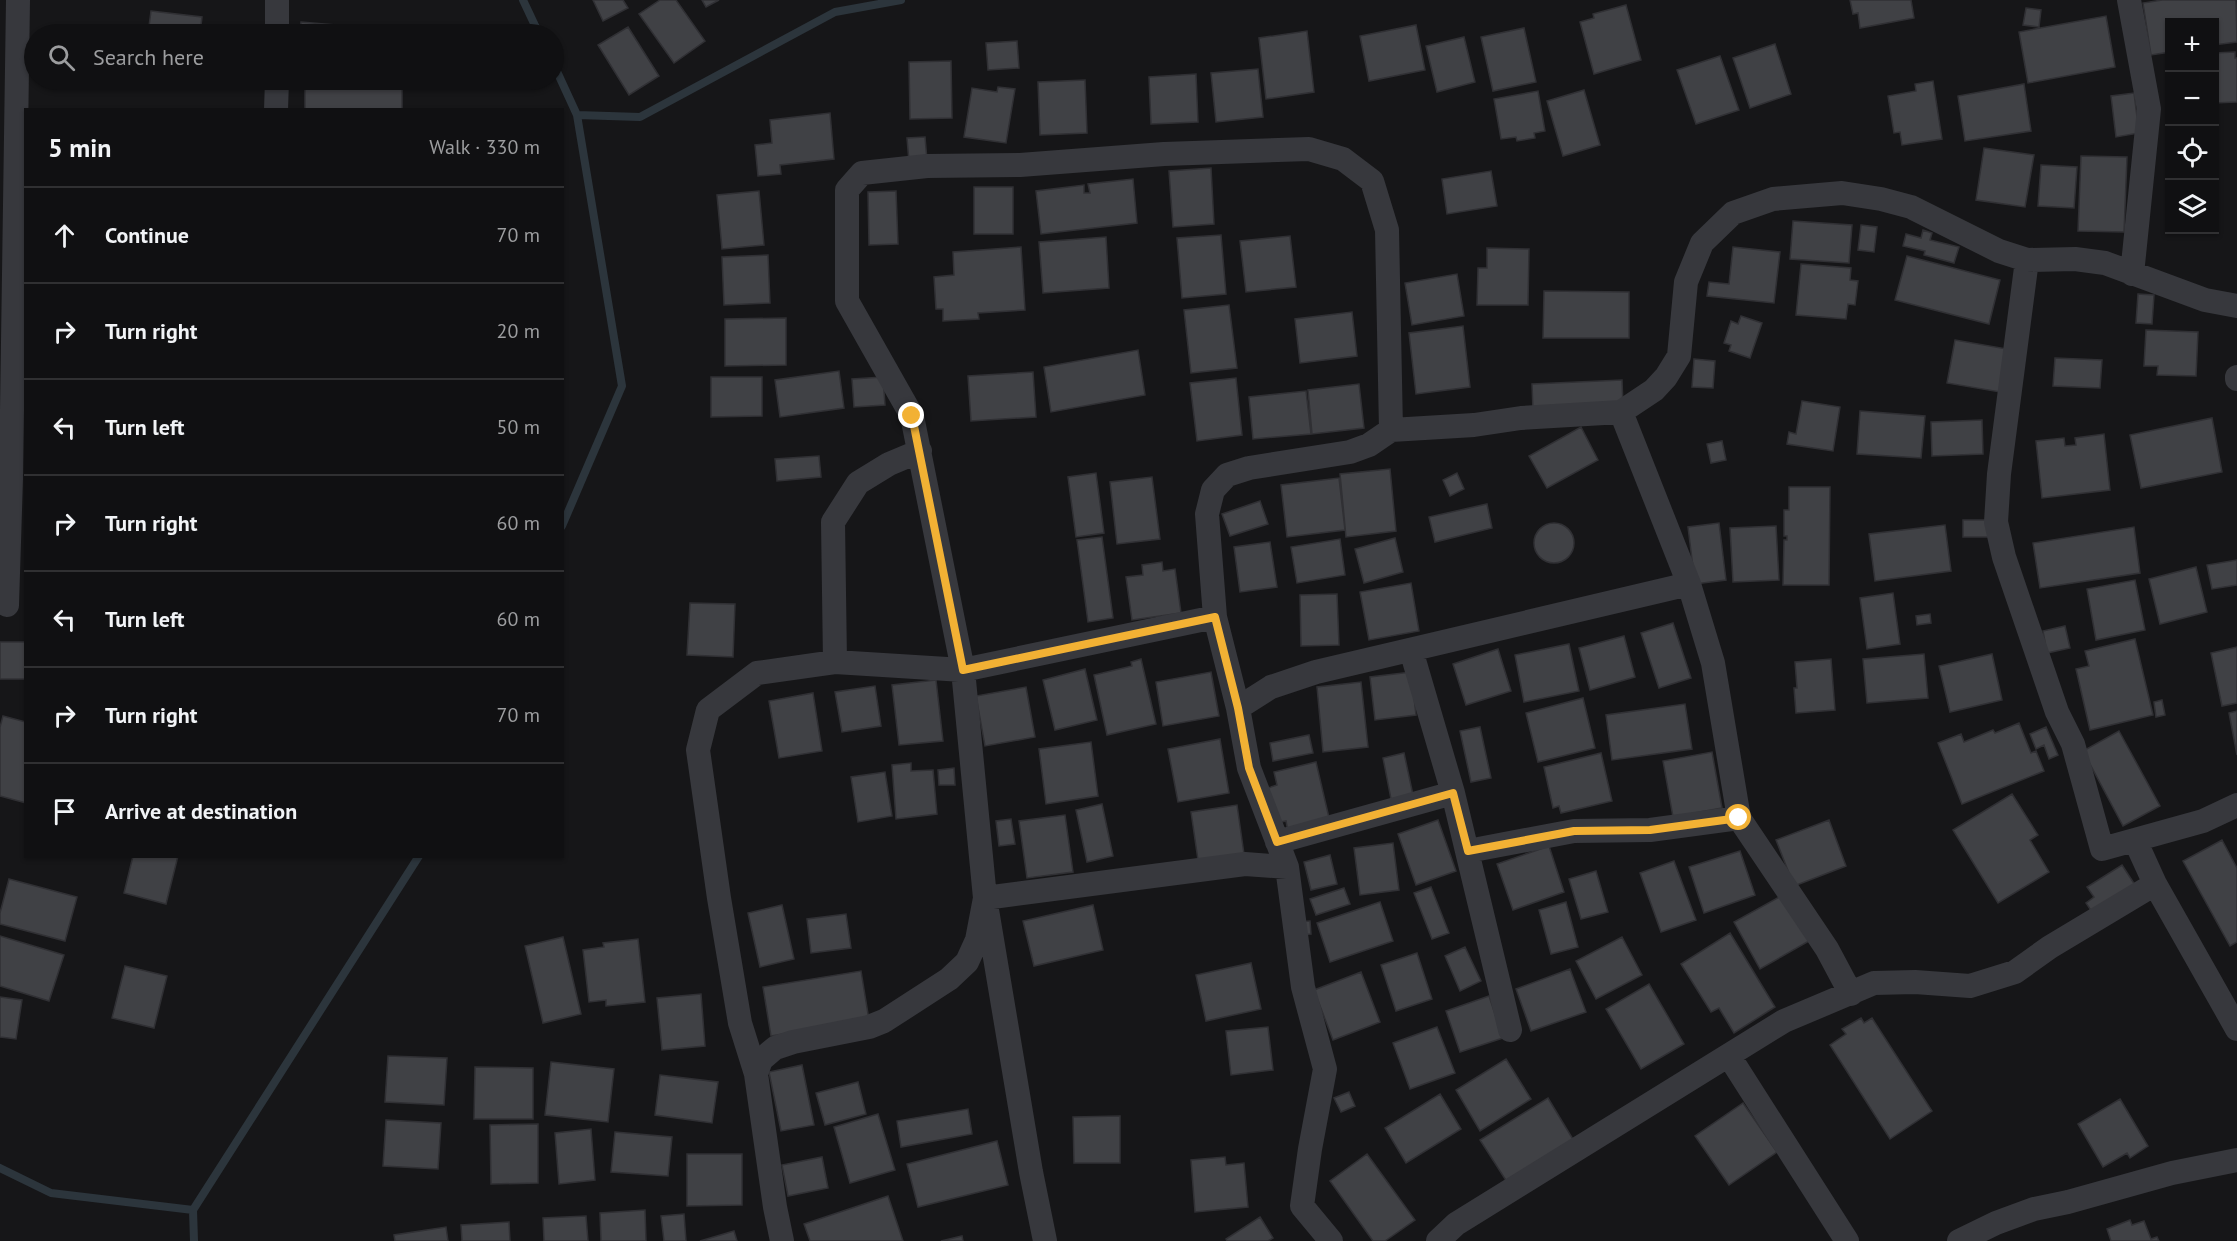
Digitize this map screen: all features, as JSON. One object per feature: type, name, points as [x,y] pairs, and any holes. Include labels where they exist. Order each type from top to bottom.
[{"type":"street","points":[[11,606],[18,0]]},
{"type":"street","points":[[277,0],[277,24]]},
{"type":"street","points":[[2129,0],[2149,110],[2132,274]]},
{"type":"street","points":[[276,108],[277,90]]},
{"type":"street","points":[[1045,1241],[1030,1172],[985,898],[963,670],[912,416],[847,302],[848,190],[862,173],[927,166],[1020,165],[1164,154],[1309,149],[1343,159],[1372,181],[1387,230],[1391,430]]},
{"type":"street","points":[[1331,1241],[1302,1206],[1325,1069],[1303,987],[1287,867],[1249,768],[1238,708],[1215,617],[1207,514],[1213,490],[1227,475],[1249,468],[1350,452],[1369,445],[1391,430],[1521,418],[1621,412],[1654,390],[1679,356],[1686,282],[1702,243],[1733,213],[1773,199],[1842,193],[1911,207],[1999,251],[2027,260],[2075,259],[2105,263],[2205,300],[2237,306]]},
{"type":"street","points":[[2027,260],[1996,522],[2004,557],[2053,701],[2073,744],[2102,849],[2203,821],[2237,805]]},
{"type":"street","points":[[1621,412],[1689,584],[1713,663],[1739,818],[1827,949],[1851,994]]},
{"type":"street","points":[[835,662],[833,522],[858,483],[889,464],[920,451]]},
{"type":"street","points":[[1238,708],[1271,687],[1316,672],[1689,584]]},
{"type":"street","points":[[782,1241],[756,1074],[740,1023],[698,750],[708,710],[757,673],[835,662],[963,670],[1215,617]]},
{"type":"street","points":[[1411,650],[1453,793],[1510,1030]]},
{"type":"street","points":[[1277,842],[1453,793]]},
{"type":"street","points":[[1468,851],[1574,831],[1650,830],[1739,818]]},
{"type":"street","points":[[2135,840],[2155,884],[2237,1029]]},
{"type":"street","points":[[985,898],[1245,864],[1287,867]]},
{"type":"street","points":[[1438,1241],[1456,1224],[1784,1021],[1874,983],[1915,982],[1970,986],[2014,972],[2050,947],[2155,884]]},
{"type":"street","points":[[756,1074],[761,1060],[775,1048],[793,1042],[869,1027],[884,1021],[949,979],[967,962],[977,940],[985,898]]},
{"type":"street","points":[[1729,1056],[1847,1241]]},
{"type":"street","points":[[1959,1241],[1996,1223],[2034,1209],[2068,1202],[2172,1173],[2237,1160]]},
{"type":"building","points":[[593,0],[623,0],[628,8],[603,21]]},
{"type":"building","points":[[660,0],[676,0],[705,41],[674,63],[639,14]]},
{"type":"building","points":[[702,0],[719,0],[706,7]]},
{"type":"building","points":[[1850,0],[1911,0],[1914,18],[1860,28],[1858,13],[1853,14]]},
{"type":"building","points":[[2162,0],[2236,0],[2237,42],[2219,44],[2219,18],[2165,18],[2165,53],[2151,55],[2143,3]]},
{"type":"building","points":[[1626,5],[1641,60],[1594,74],[1580,22],[1594,18],[1593,14]]},
{"type":"building","points":[[2026,8],[2041,10],[2039,27],[2023,25]]},
{"type":"building","points":[[151,11],[202,17],[201,24],[149,24]]},
{"type":"building","points":[[2106,16],[2115,67],[2028,83],[2019,32]]},
{"type":"building","points":[[301,22],[324,24],[301,24]]},
{"type":"building","points":[[1416,25],[1425,70],[1369,81],[1360,36]]},
{"type":"building","points":[[628,27],[659,76],[629,95],[598,45]]},
{"type":"building","points":[[1524,28],[1536,82],[1493,91],[1481,37]]},
{"type":"building","points":[[1307,31],[1314,92],[1266,99],[1259,38]]},
{"type":"building","points":[[1464,37],[1475,82],[1437,92],[1426,46]]},
{"type":"building","points":[[1017,41],[1019,68],[988,70],[986,43]]},
{"type":"building","points":[[1775,44],[1791,94],[1750,108],[1733,58]]},
{"type":"building","points":[[2235,52],[2237,102],[2219,103],[2219,53]]},
{"type":"building","points":[[1720,56],[1739,110],[1696,124],[1677,70]]},
{"type":"building","points":[[951,61],[952,118],[910,119],[909,62]]},
{"type":"building","points":[[1258,69],[1263,117],[1216,122],[1211,73]]},
{"type":"building","points":[[1196,74],[1198,122],[1151,124],[1149,77]]},
{"type":"building","points":[[1085,80],[1087,133],[1040,135],[1038,82]]},
{"type":"building","points":[[1933,81],[1942,139],[1902,145],[1900,132],[1894,133],[1888,96],[1916,91],[1915,84]]},
{"type":"building","points":[[2024,84],[2031,131],[1965,141],[1958,96]]},
{"type":"building","points":[[998,87],[1015,89],[1006,143],[964,137],[972,88],[997,92]]},
{"type":"building","points":[[305,90],[402,90],[402,108],[305,108]]},
{"type":"building","points":[[1584,90],[1600,145],[1563,156],[1547,101]]},
{"type":"building","points":[[1538,91],[1545,131],[1534,133],[1535,138],[1517,141],[1516,137],[1501,139],[1494,99]]},
{"type":"building","points":[[2134,93],[2139,133],[2116,137],[2111,96]]},
{"type":"building","points":[[830,113],[834,159],[780,165],[781,174],[758,176],[755,145],[772,143],[770,120]]},
{"type":"building","points":[[925,137],[927,160],[909,162],[907,138]]},
{"type":"building","points":[[1984,148],[2034,155],[2025,207],[1976,200]]},
{"type":"building","points":[[2081,156],[2127,157],[2124,232],[2078,231]]},
{"type":"building","points":[[2041,165],[2077,167],[2074,208],[2038,206]]},
{"type":"building","points":[[1211,168],[1214,224],[1173,227],[1169,171]]},
{"type":"building","points":[[1491,171],[1497,206],[1447,214],[1442,179]]},
{"type":"building","points":[[1133,179],[1137,223],[1041,234],[1036,191],[1084,185],[1084,193],[1090,193],[1088,184]]},
{"type":"building","points":[[974,187],[1013,187],[1013,234],[974,234]]},
{"type":"building","points":[[759,191],[764,245],[722,249],[717,195]]},
{"type":"building","points":[[896,191],[898,244],[869,245],[868,192]]},
{"type":"building","points":[[1793,221],[1852,225],[1849,263],[1790,259]]},
{"type":"building","points":[[1861,225],[1877,227],[1874,252],[1858,250]]},
{"type":"building","points":[[1923,230],[1932,233],[1930,240],[1959,247],[1954,263],[1924,255],[1925,251],[1903,246],[1906,234],[1921,238]]},
{"type":"building","points":[[1221,235],[1226,294],[1182,298],[1177,238]]},
{"type":"building","points":[[1290,236],[1296,287],[1246,292],[1240,241]]},
{"type":"building","points":[[1106,237],[1109,288],[1043,293],[1039,242]]},
{"type":"building","points":[[1021,247],[1025,310],[978,313],[979,319],[943,321],[943,309],[936,309],[934,277],[954,275],[953,252]]},
{"type":"building","points":[[1733,247],[1780,252],[1774,303],[1707,296],[1709,282],[1729,284]]},
{"type":"building","points":[[1487,248],[1529,249],[1528,305],[1477,305],[1478,268],[1487,268]]},
{"type":"building","points":[[768,255],[770,303],[724,305],[722,257]]},
{"type":"building","points":[[1907,256],[2000,280],[1989,324],[1895,300]]},
{"type":"building","points":[[1801,264],[1851,268],[1850,280],[1858,281],[1855,305],[1848,304],[1846,319],[1796,315]]},
{"type":"building","points":[[1457,274],[1464,316],[1412,325],[1405,283]]},
{"type":"building","points":[[1544,291],[1629,292],[1629,338],[1543,338]]},
{"type":"building","points":[[2138,294],[2154,295],[2152,324],[2136,323]]},
{"type":"building","points":[[1229,305],[1237,368],[1191,373],[1184,310]]},
{"type":"building","points":[[1352,312],[1357,356],[1300,363],[1295,319]]},
{"type":"building","points":[[1741,316],[1762,323],[1750,358],[1729,351],[1731,345],[1724,343],[1731,321],[1738,324]]},
{"type":"building","points":[[786,318],[786,365],[725,366],[725,319]]},
{"type":"building","points":[[1463,326],[1470,387],[1416,394],[1409,333]]},
{"type":"building","points":[[2146,330],[2198,332],[2196,376],[2157,375],[2158,366],[2144,366]]},
{"type":"building","points":[[1955,340],[2007,349],[2000,392],[1947,383]]},
{"type":"building","points":[[1138,350],[1145,395],[1051,412],[1044,367]]},
{"type":"building","points":[[2055,358],[2102,360],[2100,388],[2053,386]]},
{"type":"building","points":[[1694,359],[1715,361],[1713,388],[1692,387]]},
{"type":"building","points":[[839,371],[844,408],[780,417],[775,380]]},
{"type":"building","points":[[1033,372],[1036,417],[971,421],[968,376]]},
{"type":"building","points":[[711,377],[762,377],[762,416],[711,417]]},
{"type":"building","points":[[883,377],[885,405],[854,407],[852,379]]},
{"type":"building","points":[[1236,378],[1242,435],[1197,441],[1190,383]]},
{"type":"building","points":[[1622,380],[1623,406],[1533,411],[1532,384]]},
{"type":"building","points":[[1359,384],[1364,428],[1312,434],[1308,390]]},
{"type":"building","points":[[1306,391],[1311,434],[1253,439],[1249,397]]},
{"type":"building","points":[[1802,401],[1840,407],[1833,451],[1787,444],[1789,432],[1796,434]]},
{"type":"building","points":[[1860,411],[1925,416],[1921,458],[1857,454]]},
{"type":"building","points":[[2212,418],[2222,472],[2141,488],[2130,435]]},
{"type":"building","points":[[1982,420],[1983,454],[1932,456],[1931,422]]},
{"type":"building","points":[[1581,427],[1598,460],[1547,488],[1529,456]]},
{"type":"building","points":[[2104,434],[2110,490],[2042,498],[2036,441],[2064,438],[2065,446],[2076,445],[2075,438]]},
{"type":"building","points":[[1722,441],[1726,460],[1711,463],[1707,444]]},
{"type":"building","points":[[819,456],[821,477],[777,481],[775,459]]},
{"type":"building","points":[[1390,469],[1396,531],[1346,537],[1340,474]]},
{"type":"building","points":[[1096,473],[1104,533],[1076,537],[1068,477]]},
{"type":"building","points":[[1457,473],[1464,489],[1450,496],[1443,480]]},
{"type":"building","points":[[1152,477],[1160,539],[1117,544],[1110,482]]},
{"type":"building","points":[[1339,478],[1345,530],[1287,537],[1281,485]]},
{"type":"building","points":[[1789,487],[1830,487],[1829,585],[1783,585],[1784,540],[1787,540],[1787,536],[1784,536],[1784,510],[1789,510]]},
{"type":"building","points":[[1260,501],[1268,524],[1230,536],[1222,514]]},
{"type":"building","points":[[1487,504],[1492,528],[1435,542],[1429,517]]},
{"type":"building","points":[[1963,520],[1988,520],[1988,537],[1963,537]]},
{"type":"building","points":[[1554,523],[1562,524],[1568,529],[1573,535],[1573,551],[1568,557],[1562,562],[1554,563],[1546,562],[1540,557],[1535,551],[1534,543],[1535,535],[1540,529],[1546,524]]},
{"type":"building","points":[[1719,523],[1726,580],[1695,584],[1688,527]]},
{"type":"building","points":[[1945,525],[1951,571],[1875,581],[1869,534]]},
{"type":"building","points":[[1776,526],[1779,580],[1733,582],[1730,528]]},
{"type":"building","points":[[2134,527],[2140,573],[2040,588],[2033,543]]},
{"type":"building","points":[[1102,537],[1113,618],[1088,622],[1077,540]]},
{"type":"building","points":[[1395,538],[1403,572],[1364,583],[1355,549]]},
{"type":"building","points":[[1340,539],[1345,575],[1297,583],[1291,547]]},
{"type":"building","points":[[1270,542],[1277,587],[1240,592],[1234,547]]},
{"type":"building","points":[[2237,560],[2237,585],[2212,589],[2207,565]]},
{"type":"building","points":[[1162,562],[1163,571],[1175,569],[1181,613],[1132,620],[1126,577],[1143,575],[1142,565]]},
{"type":"building","points":[[2196,567],[2207,612],[2160,624],[2149,579]]},
{"type":"building","points":[[2135,580],[2145,630],[2096,640],[2087,589]]},
{"type":"building","points":[[1411,583],[1419,631],[1369,640],[1360,592]]},
{"type":"building","points":[[1893,593],[1900,644],[1867,649],[1860,598]]},
{"type":"building","points":[[1337,594],[1339,645],[1301,646],[1300,595]]},
{"type":"building","points":[[690,603],[735,604],[733,657],[687,655]]},
{"type":"building","points":[[1930,614],[1931,623],[1917,625],[1916,616]]},
{"type":"building","points":[[1673,623],[1691,678],[1659,688],[1641,633]]},
{"type":"building","points":[[2065,626],[2070,648],[2047,653],[2043,631]]},
{"type":"building","points":[[1624,636],[1635,677],[1590,690],[1579,648]]},
{"type":"building","points":[[2135,639],[2153,715],[2090,730],[2076,669],[2089,666],[2085,651]]},
{"type":"building","points":[[0,642],[24,642],[24,679],[0,679]]},
{"type":"building","points":[[1569,644],[1579,691],[1524,702],[1515,655]]},
{"type":"building","points":[[2237,647],[2237,703],[2222,706],[2211,653]]},
{"type":"building","points":[[1498,649],[1511,691],[1466,705],[1453,664]]},
{"type":"building","points":[[1924,654],[1928,698],[1867,703],[1863,659]]},
{"type":"building","points":[[1992,654],[2002,700],[1950,712],[1939,666]]},
{"type":"building","points":[[1141,659],[1156,724],[1107,735],[1094,675],[1132,666],[1131,662]]},
{"type":"building","points":[[1831,659],[1835,710],[1796,713],[1795,662]]},
{"type":"building","points":[[1085,669],[1097,720],[1055,730],[1043,680]]},
{"type":"building","points":[[1211,672],[1219,716],[1163,726],[1156,682]]},
{"type":"building","points":[[1411,672],[1416,715],[1375,720],[1370,677]]},
{"type":"building","points":[[936,680],[943,741],[899,745],[892,685]]},
{"type":"building","points":[[1361,682],[1368,747],[1323,752],[1317,687]]},
{"type":"building","points":[[875,686],[881,726],[842,732],[835,692]]},
{"type":"building","points":[[1026,687],[1035,737],[985,746],[976,696]]},
{"type":"building","points":[[813,693],[822,751],[779,758],[769,701]]},
{"type":"building","points":[[1583,698],[1595,748],[1538,762],[1526,713]]},
{"type":"building","points":[[2162,700],[2165,715],[2156,717],[2154,702]]},
{"type":"building","points":[[1685,704],[1692,749],[1612,760],[1606,715]]},
{"type":"building","points":[[2237,711],[2237,755],[2229,713]]},
{"type":"building","points":[[3,716],[24,721],[24,802],[0,796],[0,727]]},
{"type":"building","points":[[2019,723],[2031,753],[2036,751],[2044,771],[1962,804],[1938,743],[1961,734],[1964,742],[1993,730],[1995,733]]},
{"type":"building","points":[[1480,727],[1491,778],[1471,782],[1460,731]]},
{"type":"building","points":[[2046,727],[2058,755],[2049,759],[2044,745],[2036,749],[2030,734]]},
{"type":"building","points":[[2119,731],[2160,806],[2123,826],[2083,751]]},
{"type":"building","points":[[1309,735],[1313,753],[1273,761],[1270,743]]},
{"type":"building","points":[[1220,739],[1229,793],[1178,802],[1168,749]]},
{"type":"building","points":[[1091,742],[1098,796],[1046,804],[1039,749]]},
{"type":"building","points":[[1712,752],[1722,808],[1673,817],[1663,761]]},
{"type":"building","points":[[1404,753],[1413,795],[1391,799],[1383,758]]},
{"type":"building","points":[[1601,753],[1612,801],[1561,813],[1559,806],[1553,808],[1544,767]]},
{"type":"building","points":[[1316,762],[1330,822],[1288,832],[1286,821],[1276,823],[1268,788],[1277,785],[1274,772]]},
{"type":"building","points":[[911,763],[911,771],[933,770],[937,814],[896,819],[892,765]]},
{"type":"building","points":[[954,768],[955,785],[939,785],[938,770]]},
{"type":"building","points":[[885,772],[892,816],[858,822],[851,777]]},
{"type":"building","points":[[2012,794],[2038,835],[2030,840],[2049,872],[1998,903],[1953,830]]},
{"type":"building","points":[[1102,804],[1113,856],[1087,862],[1076,810]]},
{"type":"building","points":[[1237,805],[1245,861],[1199,867],[1191,812]]},
{"type":"building","points":[[1065,815],[1073,872],[1027,878],[1019,821]]},
{"type":"building","points":[[1011,819],[1015,844],[999,846],[996,821]]},
{"type":"building","points":[[1438,820],[1456,871],[1416,885],[1398,834]]},
{"type":"building","points":[[1829,820],[1846,866],[1794,886],[1776,840]]},
{"type":"building","points":[[2222,840],[2237,868],[2237,942],[2230,946],[2183,861]]},
{"type":"building","points":[[1393,843],[1399,890],[1360,895],[1354,848]]},
{"type":"building","points":[[1549,846],[1564,892],[1513,910],[1497,864]]},
{"type":"building","points":[[1740,851],[1755,895],[1704,913],[1689,867]]},
{"type":"building","points":[[1330,855],[1337,884],[1311,890],[1304,862]]},
{"type":"building","points":[[133,858],[178,858],[166,904],[124,893]]},
{"type":"building","points":[[1674,861],[1696,920],[1661,932],[1640,873]]},
{"type":"building","points":[[2122,865],[2137,888],[2094,915],[2086,903],[2094,897],[2087,887]]},
{"type":"building","points":[[1596,871],[1608,912],[1581,919],[1569,879]]},
{"type":"building","points":[[9,879],[77,897],[65,941],[0,924],[0,913]]},
{"type":"building","points":[[1431,887],[1449,933],[1432,939],[1414,893]]},
{"type":"building","points":[[1344,888],[1350,904],[1316,915],[1310,899]]},
{"type":"building","points":[[1783,895],[1809,941],[1760,969],[1734,922]]},
{"type":"building","points":[[1380,902],[1393,941],[1330,962],[1317,923]]},
{"type":"building","points":[[1566,902],[1578,947],[1551,954],[1539,910]]},
{"type":"building","points":[[782,905],[794,959],[760,967],[748,913]]},
{"type":"building","points":[[1093,905],[1103,950],[1034,966],[1023,921]]},
{"type":"building","points":[[846,914],[851,948],[811,953],[807,919]]},
{"type":"building","points":[[1310,921],[1311,934],[1298,935],[1297,922]]},
{"type":"building","points":[[1730,933],[1775,1007],[1734,1033],[1719,1008],[1711,1012],[1681,964]]},
{"type":"building","points":[[0,936],[64,955],[49,1001],[0,986]]},
{"type":"building","points":[[563,937],[581,1014],[543,1023],[525,946]]},
{"type":"building","points":[[1622,937],[1642,975],[1596,999],[1576,961]]},
{"type":"building","points":[[638,939],[645,1002],[606,1006],[606,1000],[589,1002],[583,950],[604,947],[603,943]]},
{"type":"building","points":[[1465,947],[1481,981],[1460,991],[1445,956]]},
{"type":"building","points":[[1417,953],[1432,999],[1396,1011],[1381,965]]},
{"type":"building","points":[[1251,963],[1261,1009],[1206,1021],[1196,975]]},
{"type":"building","points":[[125,966],[167,976],[154,1028],[112,1018]]},
{"type":"building","points":[[1570,969],[1586,1012],[1531,1031],[1516,989]]},
{"type":"building","points":[[861,971],[869,1020],[771,1036],[763,987]]},
{"type":"building","points":[[1361,972],[1380,1022],[1333,1040],[1314,990]]},
{"type":"building","points":[[1649,984],[1684,1044],[1641,1069],[1606,1009]]},
{"type":"building","points":[[701,994],[705,1046],[662,1050],[657,998]]},
{"type":"building","points":[[1489,996],[1503,1038],[1460,1052],[1446,1011]]},
{"type":"building","points":[[0,997],[22,1000],[16,1039],[0,1037]]},
{"type":"building","points":[[1861,1018],[1864,1023],[1872,1018],[1932,1111],[1890,1139],[1830,1045],[1846,1034],[1842,1029]]},
{"type":"building","points":[[1268,1027],[1273,1070],[1231,1075],[1226,1031]]},
{"type":"building","points":[[1437,1027],[1455,1073],[1410,1089],[1393,1043]]},
{"type":"building","points":[[388,1056],[447,1058],[444,1105],[385,1102]]},
{"type":"building","points":[[1506,1059],[1531,1099],[1480,1131],[1456,1090]]},
{"type":"building","points":[[551,1062],[614,1069],[608,1122],[545,1115]]},
{"type":"building","points":[[802,1065],[814,1125],[781,1131],[769,1072]]},
{"type":"building","points":[[475,1067],[533,1068],[533,1119],[474,1119]]},
{"type":"building","points":[[660,1075],[718,1082],[712,1123],[655,1115]]},
{"type":"building","points":[[858,1082],[866,1114],[825,1125],[816,1093]]},
{"type":"building","points":[[1349,1092],[1355,1106],[1341,1112],[1334,1098]]},
{"type":"building","points":[[1440,1094],[1461,1129],[1406,1163],[1385,1128]]},
{"type":"building","points":[[1548,1098],[1574,1141],[1507,1182],[1480,1140]]},
{"type":"building","points":[[2120,1099],[2148,1146],[2130,1158],[2127,1153],[2103,1167],[2078,1124]]},
{"type":"building","points":[[1743,1103],[1777,1152],[1729,1185],[1695,1136]]},
{"type":"building","points":[[968,1109],[972,1134],[901,1147],[897,1121]]},
{"type":"building","points":[[878,1114],[895,1170],[850,1183],[834,1127]]},
{"type":"building","points":[[1120,1116],[1120,1163],[1074,1163],[1073,1117]]},
{"type":"building","points":[[386,1120],[441,1123],[438,1169],[383,1166]]},
{"type":"building","points":[[538,1124],[538,1183],[491,1184],[490,1125]]},
{"type":"building","points":[[591,1129],[595,1180],[559,1184],[555,1133]]},
{"type":"building","points":[[615,1132],[672,1137],[668,1176],[611,1172]]},
{"type":"building","points":[[997,1141],[1008,1185],[918,1207],[907,1164]]},
{"type":"building","points":[[687,1154],[742,1154],[742,1205],[687,1206]]},
{"type":"building","points":[[1367,1154],[1415,1220],[1385,1241],[1373,1241],[1330,1181]]},
{"type":"building","points":[[822,1157],[828,1188],[788,1196],[782,1165]]},
{"type":"building","points":[[1225,1157],[1226,1165],[1244,1163],[1248,1207],[1195,1212],[1191,1160]]},
{"type":"building","points":[[888,1196],[903,1241],[810,1241],[804,1224]]},
{"type":"building","points":[[645,1210],[646,1241],[601,1241],[600,1213]]},
{"type":"building","points":[[684,1214],[686,1241],[664,1241],[661,1216]]},
{"type":"building","points":[[586,1216],[588,1241],[544,1241],[543,1218]]},
{"type":"building","points":[[1260,1217],[1273,1238],[1268,1241],[1227,1241],[1226,1239]]},
{"type":"building","points":[[2130,1220],[2132,1225],[2144,1221],[2151,1239],[2157,1237],[2159,1241],[2111,1241],[2107,1229]]},
{"type":"building","points":[[509,1222],[510,1241],[462,1241],[461,1225]]},
{"type":"building","points":[[446,1227],[448,1241],[395,1241],[394,1235]]},
{"type":"building","points":[[734,1231],[737,1241],[700,1241]]},
{"type":"building","points":[[962,1236],[963,1241],[941,1241]]},
{"type":"waterway","points":[[523,0],[534,24]]},
{"type":"waterway","points":[[577,115],[640,117],[835,12],[901,0]]},
{"type":"waterway","points":[[564,87],[577,115],[622,386],[564,521]]},
{"type":"waterway","points":[[194,1241],[193,1210],[418,858]]},
{"type":"waterway","points":[[0,1168],[51,1193],[193,1210]]},
{"type":"route","points":[[912,416],[963,670],[1215,617],[1238,708],[1249,768],[1277,842],[1453,793],[1468,851],[1574,831],[1650,830],[1739,818]]}]
